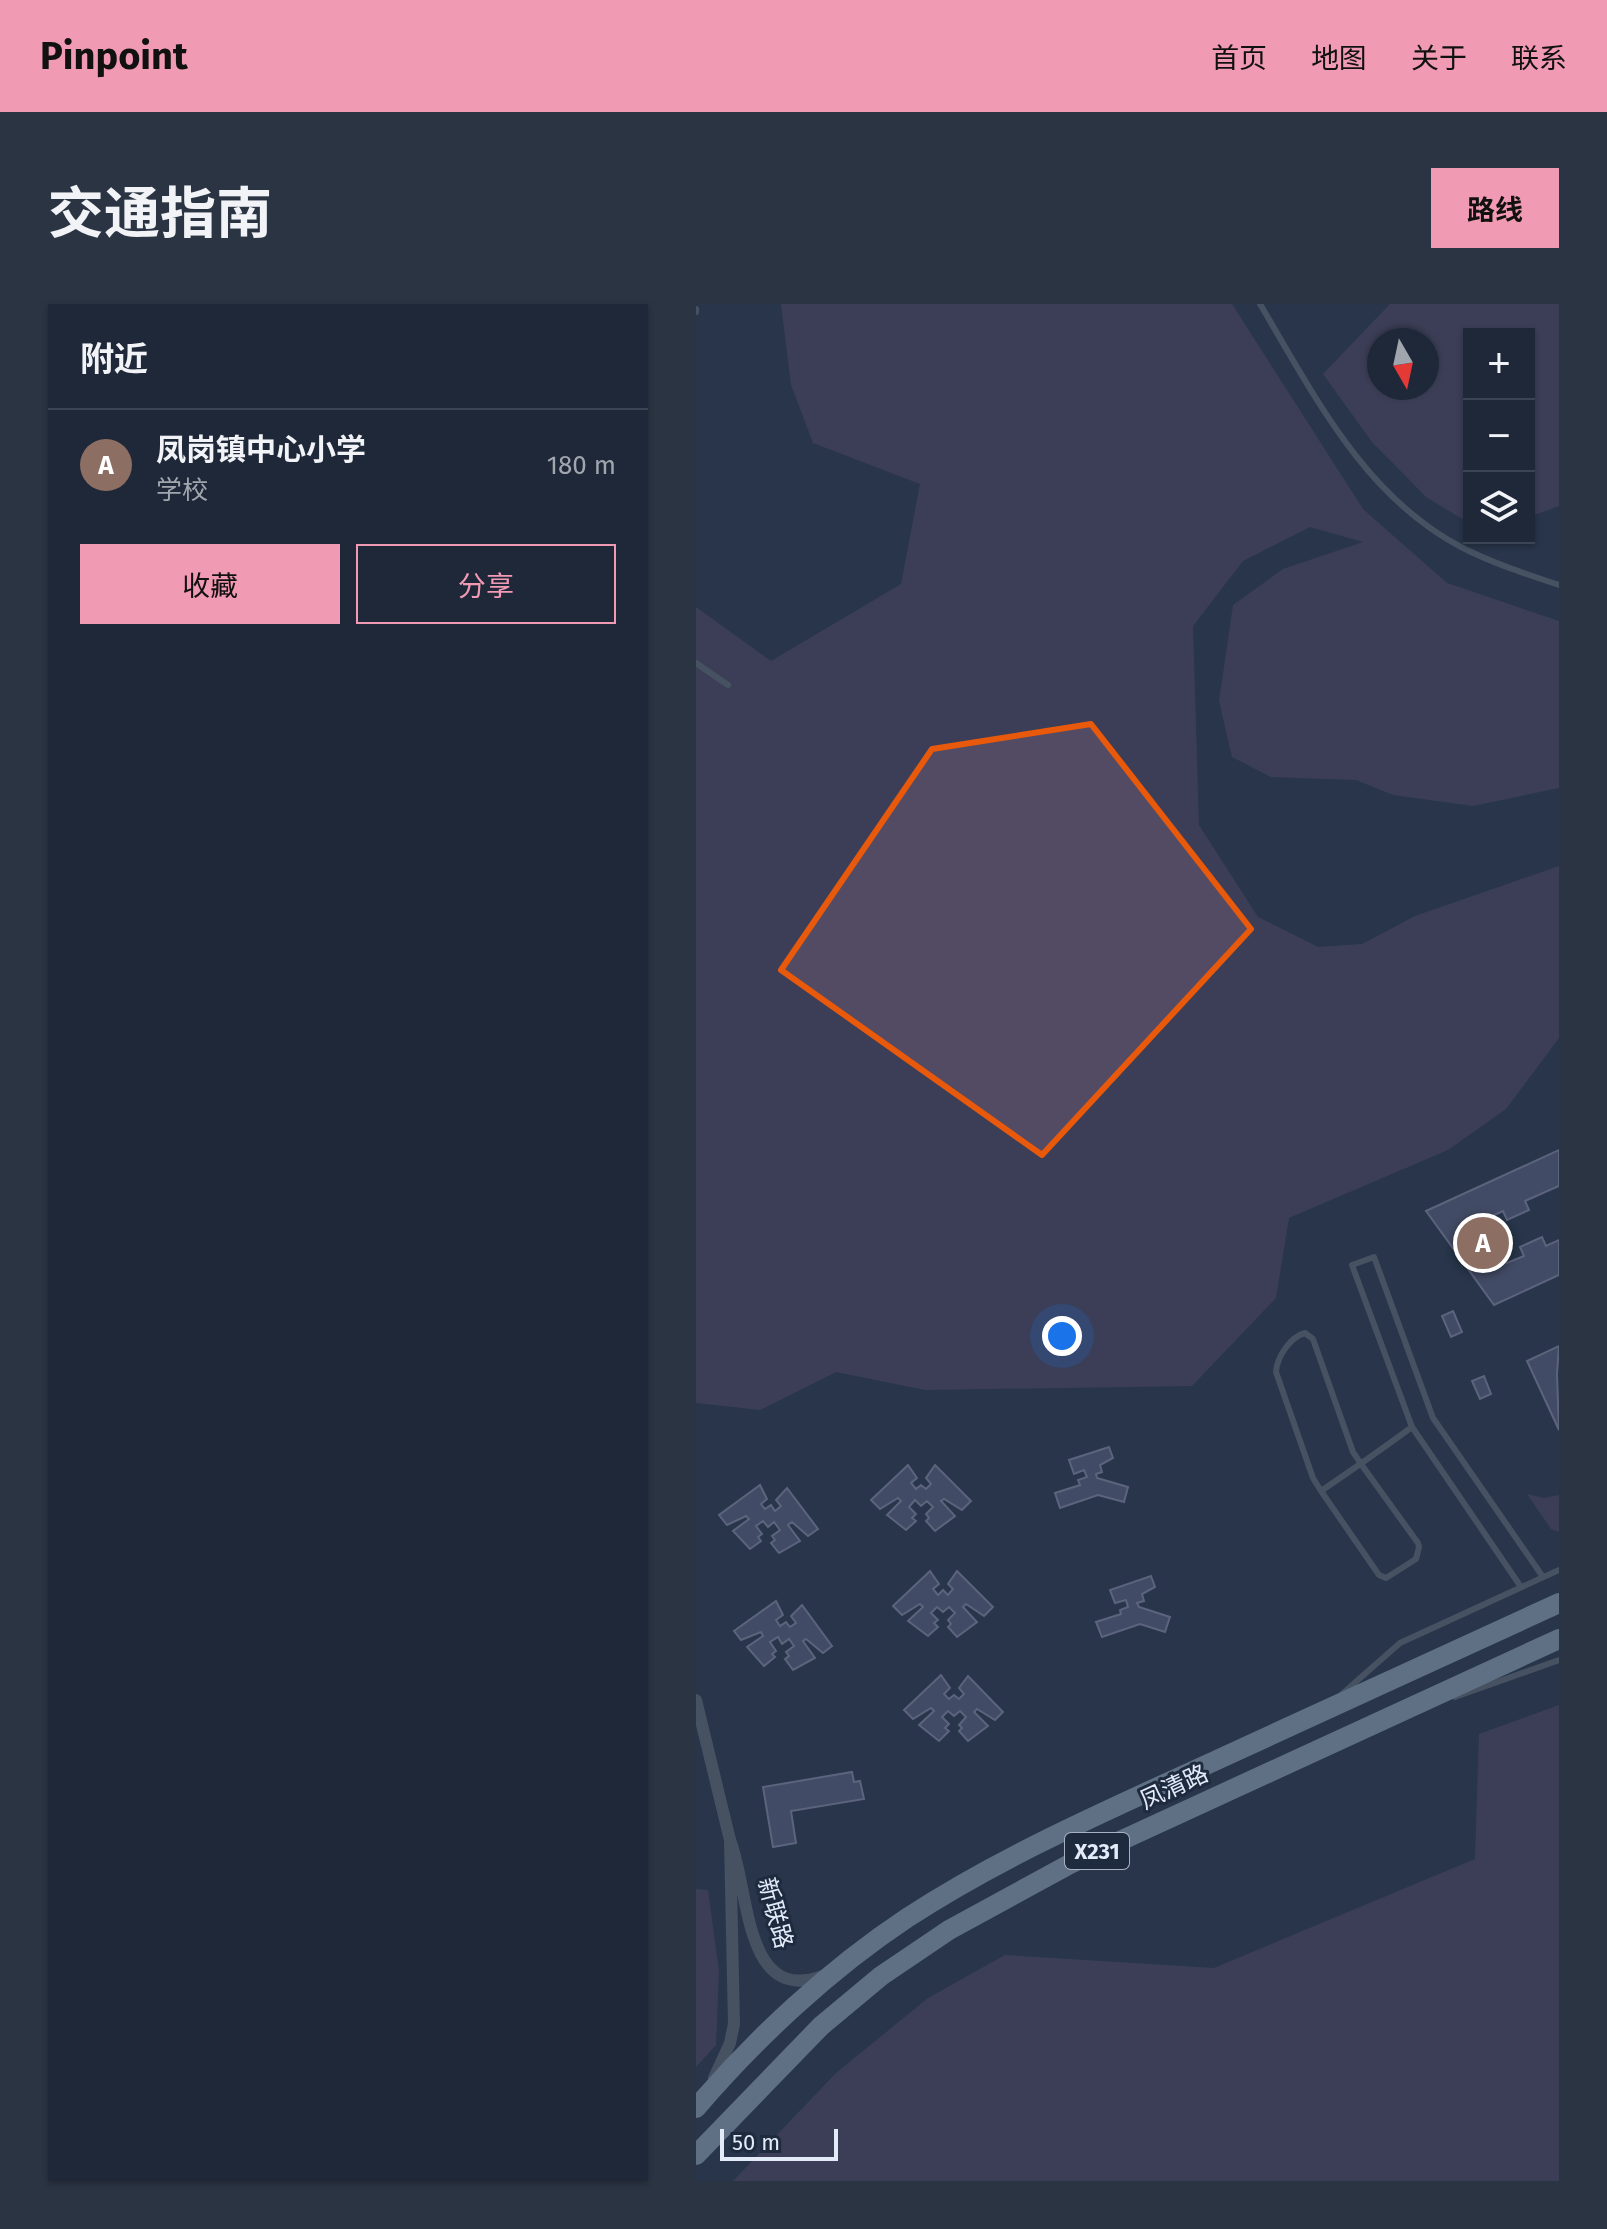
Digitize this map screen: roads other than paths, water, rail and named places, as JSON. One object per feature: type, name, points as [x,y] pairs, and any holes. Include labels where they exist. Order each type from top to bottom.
[{"type":"main road","name":"凤清路","points":[[699,2104],[840,1968],[907,1918],[1005,1861],[1559,1603]]},
{"type":"main road","name":"凤清路","points":[[696,2155],[821,2026],[926,1944],[1070,1864],[1559,1639]]},
{"type":"street","name":"新联路","points":[[696,1700],[730,1840],[739,1862],[757,1947],[768,1969],[776,1976],[803,1981],[840,1968]]},
{"type":"street","name":"新联路","points":[[699,2104],[724,2061],[734,2024],[730,1840]]},
{"type":"lane","points":[[1260,304],[1334,426],[1376,481],[1402,506],[1461,547],[1559,585]]},
{"type":"lane","points":[[696,663],[728,685]]},
{"type":"lane","points":[[1521,1587],[1412,1427],[1352,1265],[1374,1257],[1433,1418],[1543,1577]]},
{"type":"lane","points":[[1300,1334],[1313,1339],[1353,1452],[1419,1547],[1416,1559],[1393,1576],[1379,1575],[1321,1491],[1313,1478],[1276,1372],[1278,1360],[1300,1334]]},
{"type":"lane","points":[[1321,1491],[1412,1427]]},
{"type":"lane","points":[[1323,1711],[1400,1643],[1559,1570]]},
{"type":"lane","points":[[1354,1733],[1559,1660]]},
{"type":"place","name":"凤岗镇中心小学","points":[[1483,1243]]}]
